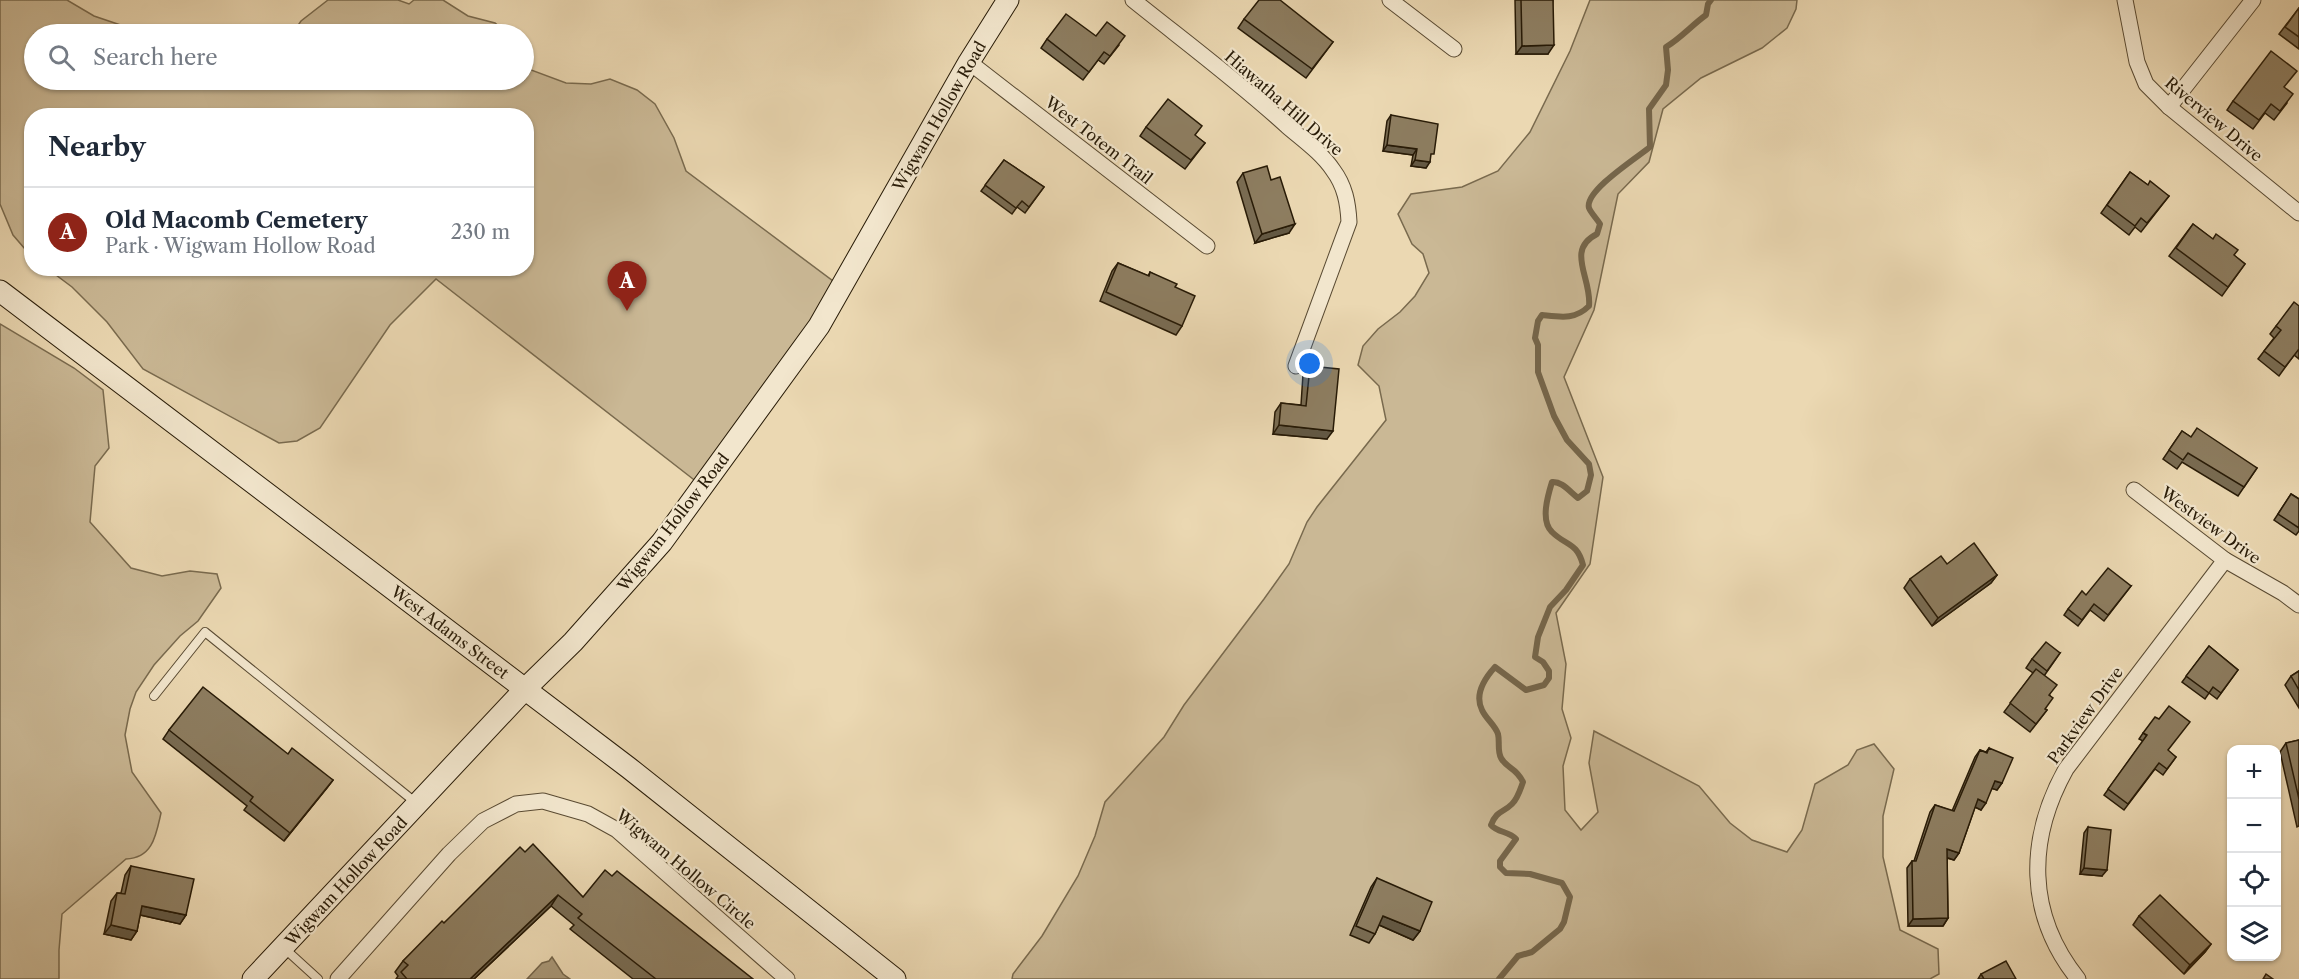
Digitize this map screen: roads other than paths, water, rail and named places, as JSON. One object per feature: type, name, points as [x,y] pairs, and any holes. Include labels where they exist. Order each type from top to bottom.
[{"type":"street","name":"Wigwam Hollow Road","points":[[253,979],[525,689],[619,593],[662,542],[819,326],[969,62],[1008,0]]},
{"type":"street","name":"Hiawatha Hill Drive","points":[[1133,0],[1267,108],[1332,168],[1342,185],[1348,203],[1349,222],[1296,366]]},
{"type":"street","points":[[1390,0],[1454,49]]},
{"type":"street","name":"Riverview Drive","points":[[2125,0],[2141,74],[2154,93],[2299,213]]},
{"type":"street","points":[[2169,107],[2253,0]]},
{"type":"street","name":"West Totem Trail","points":[[969,62],[1207,246]]},
{"type":"street","name":"West Adams Street","points":[[0,291],[629,768],[895,979]]},
{"type":"street","name":"Westview Drive","points":[[2134,490],[2224,560],[2283,593],[2299,605]]},
{"type":"street","name":"Parkview Drive","points":[[2078,979],[2056,946],[2046,921],[2040,895],[2038,860],[2044,817],[2067,769],[2224,560]]},
{"type":"street","name":"Wigwam Hollow Circle","points":[[338,979],[449,854],[483,821],[516,804],[543,801],[588,814],[617,830],[787,979]]},
{"type":"lane","points":[[154,696],[205,632],[418,804]]},
{"type":"lane","points":[[283,947],[318,979]]},
{"type":"waterway","points":[[1499,979],[1518,956],[1532,952],[1560,929],[1570,897],[1562,883],[1530,874],[1506,873],[1500,867],[1500,861],[1516,839],[1491,825],[1498,814],[1514,802],[1523,782],[1501,758],[1498,734],[1482,710],[1479,698],[1484,681],[1495,667],[1526,690],[1544,685],[1549,678],[1549,671],[1543,662],[1535,657],[1538,637],[1550,607],[1566,590],[1583,565],[1578,552],[1552,532],[1546,521],[1546,508],[1552,482],[1563,485],[1578,498],[1587,491],[1591,475],[1589,464],[1567,440],[1554,416],[1538,372],[1538,345],[1535,338],[1538,321],[1542,315],[1573,316],[1589,306],[1581,256],[1588,241],[1597,234],[1600,224],[1589,208],[1590,201],[1603,184],[1650,147],[1649,109],[1666,85],[1668,70],[1666,47],[1706,15],[1711,0]]},
{"type":"place","name":"Old Macomb Cemetery","points":[[627,311]]}]
